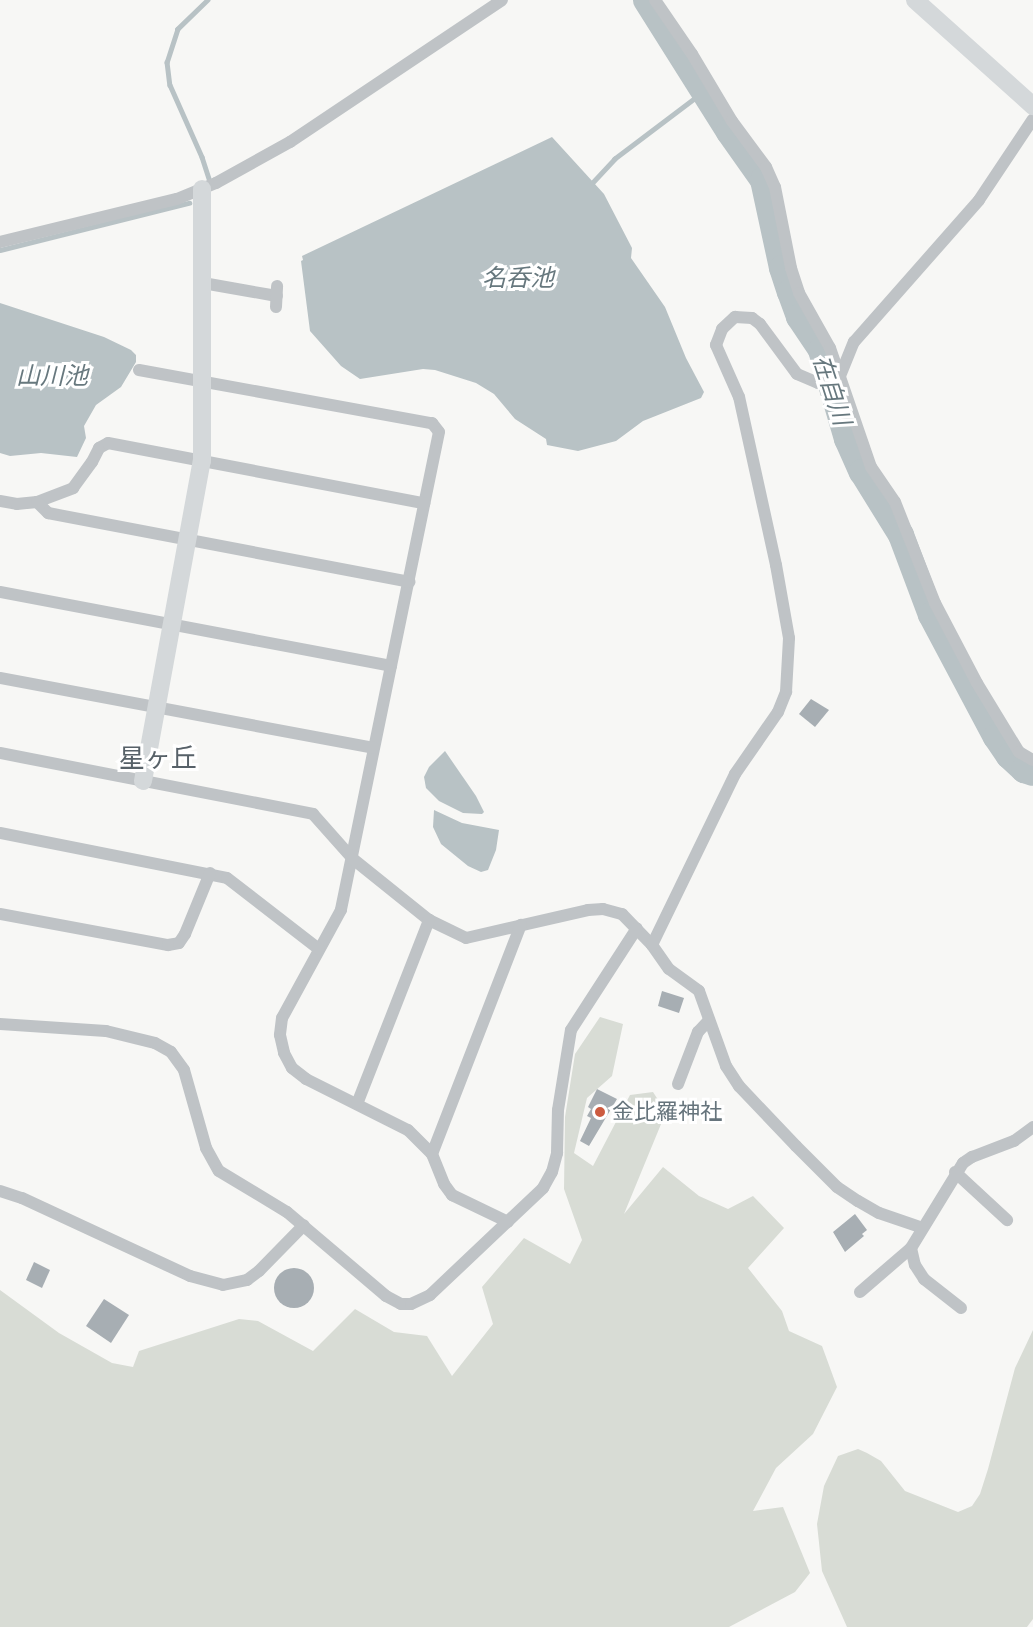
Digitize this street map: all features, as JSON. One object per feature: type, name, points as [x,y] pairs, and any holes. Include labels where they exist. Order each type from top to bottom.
[{"type":"street","points":[[0,242],[177,199],[202,189],[290,142],[502,0]]},
{"type":"street","points":[[655,0],[732,121],[766,167],[775,187],[799,293],[830,348],[871,467],[895,502],[937,606],[977,683],[1019,752],[1033,760]]},
{"type":"street","points":[[915,0],[1033,106]]},
{"type":"street","points":[[840,376],[854,342],[979,200],[1033,119]]},
{"type":"street","points":[[143,781],[202,461],[204,382],[202,189]]},
{"type":"street","points":[[203,283],[277,296]]},
{"type":"street","points":[[652,945],[735,774],[778,712],[786,692],[789,638],[776,565],[739,398],[716,345],[722,328],[735,317],[752,318],[760,324],[797,374],[818,382],[840,376]]},
{"type":"street","points":[[139,370],[432,423],[439,432],[341,910],[282,1018],[280,1035],[284,1053],[292,1068],[306,1079],[408,1130],[432,1154],[444,1184],[452,1195],[508,1221]]},
{"type":"street","points":[[0,500],[17,504],[37,502],[73,488],[99,448],[108,443],[424,503]]},
{"type":"street","points":[[37,502],[48,513],[409,582]]},
{"type":"street","points":[[0,592],[391,666]]},
{"type":"street","points":[[0,678],[374,748]]},
{"type":"street","points":[[0,753],[313,814],[353,860],[429,920],[466,938],[588,910],[603,909],[622,914],[652,945],[669,969],[699,991],[726,1066],[739,1086],[837,1187],[879,1213],[923,1228]]},
{"type":"street","points":[[0,833],[226,878],[319,950]]},
{"type":"street","points":[[0,914],[168,945],[179,943],[185,934],[210,873]]},
{"type":"street","points":[[357,1104],[429,920]]},
{"type":"street","points":[[432,1154],[522,925]]},
{"type":"street","points":[[0,1024],[106,1031],[155,1043],[171,1052],[184,1070],[207,1148],[219,1171],[304,1225],[386,1296],[400,1304],[411,1304],[430,1295],[543,1188],[552,1172],[557,1153],[558,1110],[572,1030],[637,928]]},
{"type":"street","points":[[678,1084],[698,1032],[709,1020]]},
{"type":"street","points":[[860,1292],[911,1248],[955,1172],[972,1157],[1014,1141],[1033,1127]]},
{"type":"street","points":[[955,1172],[1007,1220]]},
{"type":"street","points":[[0,1191],[22,1198],[190,1276],[223,1285],[247,1280],[304,1225]]},
{"type":"street","points":[[911,1248],[915,1265],[924,1279],[961,1308]]},
{"type":"shaded area","points":[[600,1017],[623,1024],[612,1076],[587,1098],[574,1153],[593,1166],[630,1095],[653,1092],[666,1112],[624,1214],[663,1167],[699,1196],[728,1209],[753,1196],[784,1228],[748,1268],[782,1311],[789,1331],[822,1346],[837,1387],[813,1434],[776,1468],[753,1511],[783,1507],[810,1573],[795,1592],[729,1627],[0,1627],[0,1290],[59,1333],[112,1363],[133,1367],[139,1351],[239,1319],[258,1321],[313,1351],[355,1309],[394,1332],[427,1336],[452,1376],[493,1324],[482,1287],[524,1238],[570,1264],[582,1240],[564,1189],[565,1117],[575,1054]]},
{"type":"shaded area","points":[[1033,1330],[1033,1619],[1027,1627],[847,1627],[822,1571],[817,1524],[824,1486],[838,1456],[858,1449],[881,1461],[905,1491],[958,1512],[972,1506],[980,1494],[988,1469],[1015,1368]]},
{"type":"water","name":"名呑池","points":[[552,137],[604,194],[632,248],[631,258],[665,307],[686,358],[704,392],[701,398],[643,421],[616,441],[578,451],[547,445],[546,439],[515,419],[494,394],[476,383],[435,370],[423,369],[360,379],[341,366],[310,331],[301,261],[302,256]]},
{"type":"water","name":"山川池","points":[[0,303],[104,337],[131,350],[136,355],[136,362],[121,387],[96,405],[84,426],[86,438],[77,457],[41,453],[10,456],[0,453]]},
{"type":"water","points":[[445,751],[476,796],[484,812],[482,814],[463,813],[439,801],[426,788],[424,777],[429,767]]},
{"type":"water","points":[[434,810],[462,823],[499,830],[496,850],[488,870],[481,872],[468,866],[441,844],[433,827]]},
{"type":"building","points":[[811,699],[829,710],[815,727],[799,714]]},
{"type":"building","points":[[662,991],[684,998],[679,1013],[658,1006]]},
{"type":"building","name":"金比羅神社","points":[[597,1089],[617,1099],[589,1146],[580,1141],[591,1118],[587,1116],[591,1109],[588,1107]]},
{"type":"building","points":[[855,1214],[867,1230],[862,1234],[864,1236],[845,1252],[833,1232]]},
{"type":"building","points":[[34,1262],[50,1270],[42,1288],[26,1280]]},
{"type":"building","points":[[294,1268],[308,1274],[314,1288],[308,1302],[294,1308],[280,1302],[274,1288],[280,1274]]},
{"type":"building","points":[[104,1299],[129,1315],[111,1343],[86,1326]]},
{"type":"waterway","points":[[208,0],[178,29],[167,62],[170,85],[209,178]]},
{"type":"waterway","name":"在自川","points":[[646,0],[729,132],[763,180],[782,268],[790,292],[799,317],[821,350],[847,439],[862,472],[901,535],[931,615],[996,737],[1009,756],[1024,770],[1033,773]]},
{"type":"waterway","points":[[592,183],[614,159],[695,98],[699,84]]},
{"type":"waterway","points":[[0,250],[189,203]]},
{"type":"place","name":"金比羅神社","points":[[600,1112]]},
{"type":"district","name":"星ヶ丘","points":[[158,759]]}]
